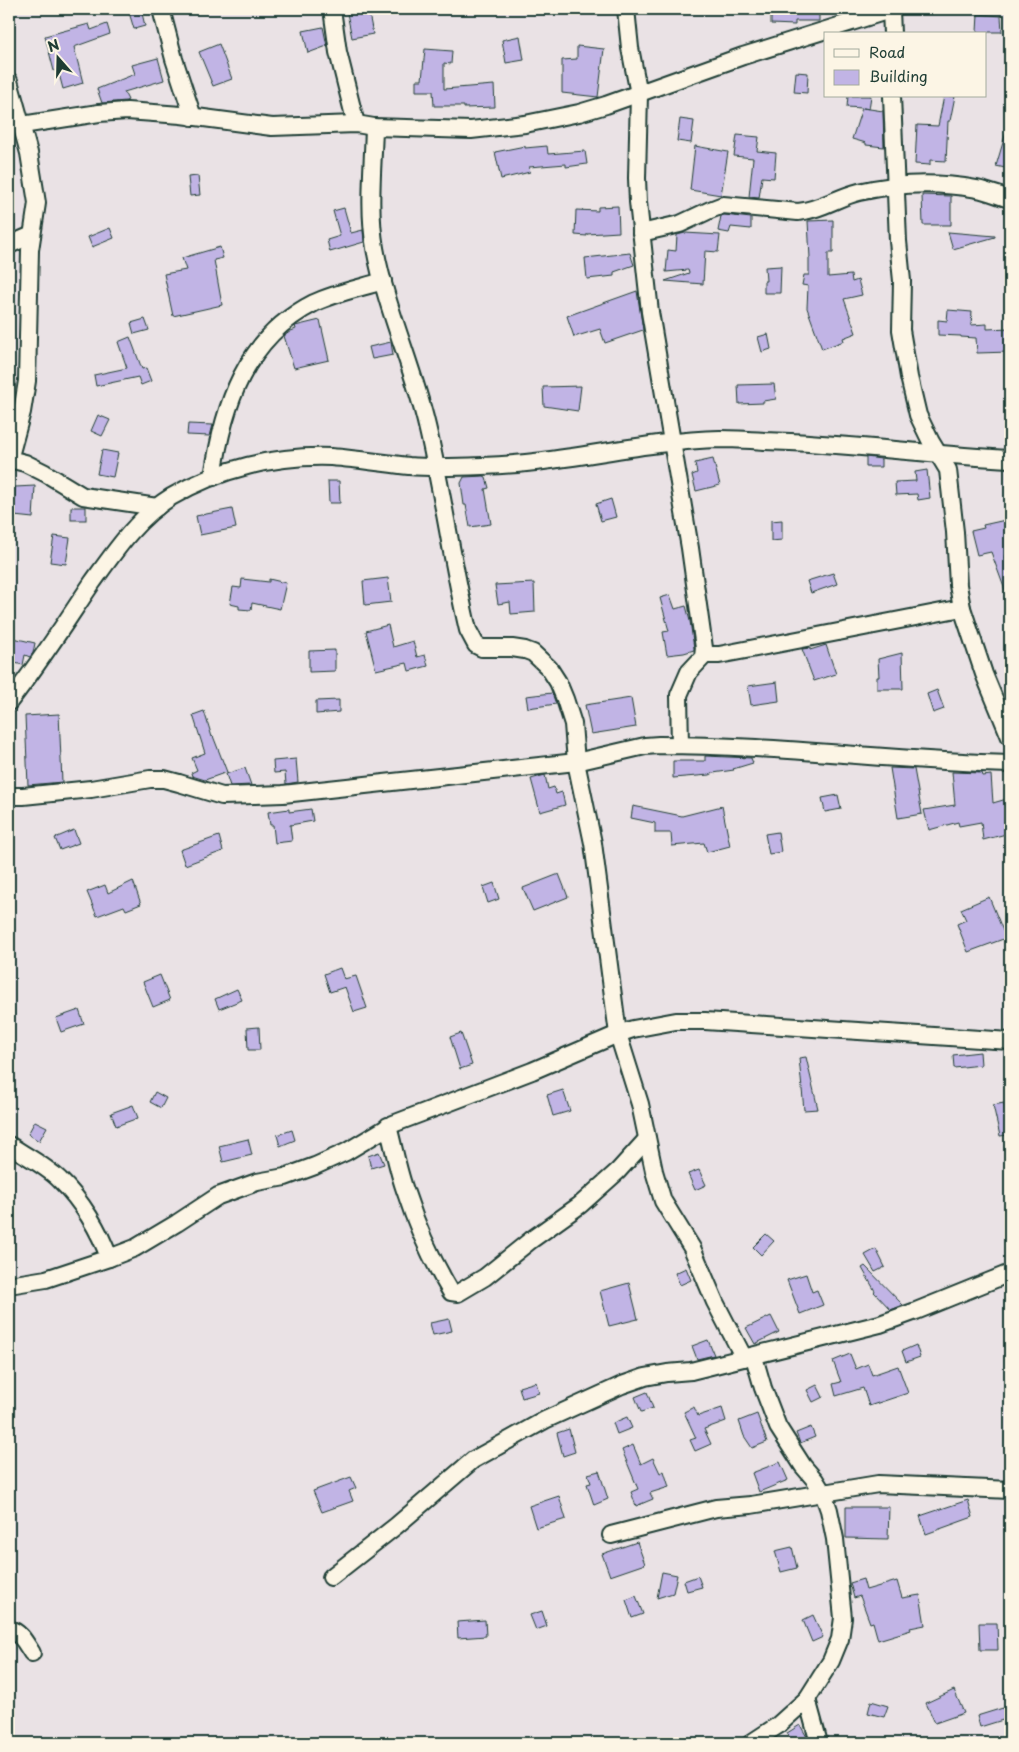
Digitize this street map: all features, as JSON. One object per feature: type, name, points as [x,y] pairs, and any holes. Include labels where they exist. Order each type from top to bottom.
[{"type":"street","points":[[161,9],[174,59],[193,117]]},
{"type":"street","points":[[332,9],[338,52],[356,124]]},
{"type":"street","points":[[626,9],[630,48],[639,94],[637,178],[650,312],[690,548],[704,655]]},
{"type":"street","points":[[22,126],[99,113],[127,111],[272,127],[356,124],[374,127],[471,130],[525,124],[579,113],[639,94],[743,56],[892,9],[892,32]]},
{"type":"street","points":[[9,82],[13,104],[22,126],[38,202],[32,235],[28,286],[29,342],[27,381],[22,412],[9,459],[24,463],[45,473],[83,496],[157,507]]},
{"type":"street","points":[[892,98],[895,185],[902,280],[903,340],[911,388],[916,409],[931,442],[948,470],[958,586],[962,608],[984,674],[1010,737]]},
{"type":"street","points":[[374,127],[373,229],[383,281],[420,398],[437,467],[462,602],[472,639],[476,645],[482,648],[512,648],[533,653],[549,668],[558,682],[573,724],[576,762],[593,843],[618,1034],[633,1082],[663,1201],[692,1248],[715,1302],[749,1358],[778,1427],[823,1493],[836,1539],[843,1618],[840,1639],[831,1661],[807,1698],[776,1726],[751,1743]]},
{"type":"street","points":[[641,233],[680,224],[721,206],[734,205],[807,212],[848,195],[895,185],[942,186],[978,190],[1010,199]]},
{"type":"street","points":[[9,245],[32,235]]},
{"type":"street","points":[[213,477],[216,458],[233,394],[244,371],[263,343],[286,321],[314,303],[383,281]]},
{"type":"street","points":[[9,702],[111,556],[133,529],[157,507],[195,484],[232,470],[258,463],[294,458],[332,458],[413,466],[500,466],[671,441],[724,439],[799,442],[1010,459]]},
{"type":"street","points":[[680,745],[679,695],[688,672],[704,655],[769,646],[962,608]]},
{"type":"street","points":[[9,796],[75,791],[150,779],[164,779],[222,796],[258,796],[576,762],[645,746],[680,745],[803,750],[1010,764]]},
{"type":"street","points":[[9,1285],[46,1279],[134,1248],[218,1196],[258,1182],[285,1177],[315,1166],[346,1152],[388,1126],[410,1116],[532,1071],[633,1029],[676,1021],[705,1021],[1010,1041]]},
{"type":"street","points":[[388,1126],[406,1193],[415,1218],[444,1281],[451,1292],[458,1294],[485,1278],[531,1240],[580,1205],[618,1171],[647,1139]]},
{"type":"street","points":[[9,1146],[60,1180],[80,1205],[102,1238],[109,1258]]},
{"type":"street","points":[[330,1577],[396,1526],[472,1460],[545,1420],[622,1385],[645,1377],[691,1371],[749,1358],[880,1324],[1010,1273]]},
{"type":"street","points":[[611,1535],[716,1508],[751,1505],[878,1484],[1010,1490]]},
{"type":"street","points":[[9,1629],[14,1630],[19,1635],[32,1653]]},
{"type":"street","points":[[807,1698],[819,1743]]},
{"type":"building","points":[[128,9],[141,9],[145,26],[134,29]]},
{"type":"building","points":[[368,9],[373,34],[352,38],[347,13]]},
{"type":"building","points":[[771,9],[819,9],[819,21],[795,21],[795,25],[771,24]]},
{"type":"building","points":[[978,14],[1001,16],[1002,32],[977,32]]},
{"type":"building","points":[[89,24],[91,30],[107,24],[110,34],[74,47],[83,83],[63,89],[58,70],[54,71],[45,36]]},
{"type":"building","points":[[323,27],[327,46],[308,53],[303,31]]},
{"type":"building","points":[[520,36],[524,60],[506,63],[502,40]]},
{"type":"building","points":[[219,44],[232,79],[213,86],[199,52]]},
{"type":"building","points":[[577,46],[604,49],[598,97],[562,93],[562,60],[577,59]]},
{"type":"building","points":[[425,49],[452,51],[451,64],[444,63],[444,89],[494,85],[495,107],[464,108],[464,106],[434,106],[433,91],[416,91],[416,80],[422,80]]},
{"type":"building","points":[[158,58],[164,80],[124,92],[128,100],[126,101],[102,103],[97,89],[135,74],[132,65]]},
{"type":"building","points":[[796,72],[808,73],[807,93],[794,92]]},
{"type":"building","points":[[848,98],[871,98],[869,109],[883,111],[884,147],[866,145],[866,143],[852,139],[862,108],[847,107]]},
{"type":"building","points":[[944,98],[955,98],[950,121],[948,121],[946,161],[930,160],[930,165],[915,164],[917,125],[938,126]]},
{"type":"building","points":[[680,119],[694,121],[691,143],[677,141]]},
{"type":"building","points":[[1007,129],[1010,129],[1010,169],[996,166]]},
{"type":"building","points":[[737,135],[759,137],[757,151],[776,153],[774,178],[762,177],[759,198],[749,197],[753,158],[734,156]]},
{"type":"building","points":[[525,146],[525,148],[547,146],[548,154],[585,151],[587,164],[566,167],[566,164],[529,167],[530,172],[501,179],[495,152]]},
{"type":"building","points":[[695,146],[728,152],[721,195],[690,190]]},
{"type":"building","points":[[198,176],[200,195],[190,196],[188,177]]},
{"type":"building","points":[[922,195],[951,196],[951,225],[923,225]]},
{"type":"building","points":[[618,206],[619,232],[587,234],[587,236],[575,235],[576,210],[598,211],[598,207]]},
{"type":"building","points":[[344,208],[351,233],[363,230],[364,242],[330,252],[327,240],[340,236],[333,211]]},
{"type":"building","points":[[721,216],[751,218],[751,229],[731,227],[729,233],[718,231]]},
{"type":"building","points":[[833,220],[833,253],[828,253],[828,277],[851,275],[852,282],[858,280],[862,295],[844,299],[856,333],[843,338],[844,341],[822,349],[807,308],[808,286],[802,285],[804,275],[809,275],[808,221]]},
{"type":"building","points":[[110,228],[114,238],[92,247],[88,237]]},
{"type":"building","points":[[948,232],[995,236],[995,237],[953,249]]},
{"type":"building","points":[[685,233],[720,235],[718,252],[705,251],[703,284],[665,281],[689,273],[688,270],[666,272],[668,250],[676,251],[677,235]]},
{"type":"building","points":[[220,247],[223,258],[214,260],[222,305],[173,316],[164,274],[186,270],[182,258]]},
{"type":"building","points":[[630,253],[634,265],[614,272],[614,276],[587,279],[585,258]]},
{"type":"building","points":[[781,266],[780,293],[764,293],[764,281],[766,281],[765,267]]},
{"type":"building","points":[[637,291],[643,330],[605,343],[600,329],[574,337],[567,316]]},
{"type":"building","points":[[948,310],[972,312],[971,325],[987,324],[987,329],[1010,328],[1010,352],[977,353],[976,338],[938,335],[938,320],[947,321]]},
{"type":"building","points":[[145,319],[149,330],[134,334],[131,323]]},
{"type":"building","points":[[320,320],[329,360],[294,368],[284,336],[296,329],[295,326]]},
{"type":"building","points":[[768,334],[771,349],[762,352],[758,337]]},
{"type":"building","points":[[130,337],[142,369],[146,368],[151,381],[141,385],[138,377],[96,386],[94,375],[127,368],[118,342]]},
{"type":"building","points":[[391,342],[393,355],[372,359],[369,347]]},
{"type":"building","points":[[774,384],[776,399],[763,401],[763,403],[739,404],[738,385]]},
{"type":"building","points":[[581,386],[578,411],[544,406],[543,387]]},
{"type":"building","points":[[98,415],[110,420],[102,436],[91,431]]},
{"type":"building","points":[[188,424],[213,425],[210,436],[187,435]]},
{"type":"building","points":[[102,450],[118,453],[113,477],[97,474]]},
{"type":"building","points":[[866,457],[881,459],[881,467],[866,467]]},
{"type":"building","points":[[713,459],[720,485],[696,491],[692,475],[697,473],[695,463]]},
{"type":"building","points":[[927,470],[930,498],[918,500],[917,494],[896,495],[895,482],[916,481],[915,472]]},
{"type":"building","points":[[484,476],[489,488],[485,489],[491,524],[470,527],[461,483],[464,477]]},
{"type":"building","points":[[328,481],[339,481],[340,503],[329,503]]},
{"type":"building","points":[[35,486],[33,518],[14,516],[15,487]]},
{"type":"building","points":[[611,499],[616,517],[601,521],[596,504]]},
{"type":"building","points":[[71,507],[86,507],[86,520],[71,520]]},
{"type":"building","points":[[232,509],[236,528],[200,535],[196,516]]},
{"type":"building","points":[[1010,519],[1010,554],[1005,556],[1010,569],[1009,601],[991,552],[977,555],[971,531],[984,528],[983,525]]},
{"type":"building","points":[[782,520],[782,540],[771,541],[771,521]]},
{"type":"building","points":[[54,536],[70,538],[66,564],[50,562]]},
{"type":"building","points":[[833,573],[837,584],[811,593],[807,581]]},
{"type":"building","points":[[388,578],[391,602],[365,605],[363,581]]},
{"type":"building","points":[[242,579],[269,582],[269,579],[286,583],[280,609],[252,603],[251,610],[239,609],[239,606],[230,604],[233,587],[241,588]]},
{"type":"building","points":[[534,583],[535,612],[511,614],[510,602],[498,604],[495,585]]},
{"type":"building","points":[[670,595],[675,609],[686,606],[694,650],[667,655],[663,632],[669,631],[660,598]]},
{"type":"building","points":[[388,625],[393,647],[413,641],[417,657],[425,655],[428,666],[409,671],[407,663],[376,670],[366,631]]},
{"type":"building","points":[[9,637],[35,643],[30,657],[25,655],[23,665],[11,662],[14,651],[9,649]]},
{"type":"building","points":[[826,645],[836,674],[814,681],[802,649],[810,648],[810,650]]},
{"type":"building","points":[[335,650],[335,671],[309,672],[309,651]]},
{"type":"building","points":[[902,653],[903,689],[877,689],[877,677],[879,677],[878,659]]},
{"type":"building","points":[[777,682],[779,701],[751,705],[748,686]]},
{"type":"building","points":[[937,690],[944,709],[933,713],[927,694]]},
{"type":"building","points":[[552,693],[556,704],[528,708],[526,696]]},
{"type":"building","points":[[631,698],[636,727],[591,734],[585,705]]},
{"type":"building","points":[[339,700],[339,712],[316,714],[316,701]]},
{"type":"building","points":[[204,711],[212,737],[227,772],[205,780],[192,776],[191,773],[197,770],[192,758],[205,753],[193,715]]},
{"type":"building","points":[[59,714],[62,782],[28,785],[25,716]]},
{"type":"building","points":[[705,756],[751,758],[753,763],[734,770],[709,775],[673,778],[673,761],[705,761]]},
{"type":"building","points":[[296,759],[298,782],[286,784],[285,772],[274,773],[273,761]]},
{"type":"building","points":[[245,768],[251,785],[230,786],[226,774]]},
{"type":"building","points":[[890,768],[914,769],[922,814],[898,818]]},
{"type":"building","points":[[952,772],[982,773],[983,776],[991,775],[993,803],[1010,798],[1010,833],[983,840],[981,822],[959,826],[958,822],[929,830],[924,810],[955,805]]},
{"type":"building","points":[[545,775],[548,789],[554,787],[556,794],[562,792],[565,805],[540,812],[531,779]]},
{"type":"building","points":[[838,795],[841,809],[825,812],[822,798]]},
{"type":"building","points":[[633,806],[682,816],[722,806],[730,846],[707,852],[704,843],[672,846],[671,833],[655,833],[655,823],[631,818]]},
{"type":"building","points":[[289,809],[289,812],[311,809],[313,821],[290,825],[292,841],[275,843],[273,825],[270,825],[268,812]]},
{"type":"building","points":[[74,830],[79,843],[60,850],[55,838]]},
{"type":"building","points":[[778,832],[781,852],[769,854],[765,834]]},
{"type":"building","points":[[219,836],[223,851],[185,865],[180,850]]},
{"type":"building","points":[[559,874],[568,897],[533,911],[523,888]]},
{"type":"building","points":[[133,881],[141,904],[126,910],[124,906],[97,916],[87,892],[105,885],[108,893]]},
{"type":"building","points":[[494,883],[499,899],[488,903],[483,887]]},
{"type":"building","points":[[989,897],[1006,938],[968,952],[957,924],[966,920],[961,909]]},
{"type":"building","points":[[340,968],[344,979],[356,976],[367,1008],[354,1012],[345,987],[330,992],[324,974]]},
{"type":"building","points":[[160,975],[170,1000],[153,1007],[143,982]]},
{"type":"building","points":[[237,989],[242,1000],[219,1009],[215,999]]},
{"type":"building","points":[[79,1010],[84,1024],[61,1032],[56,1018]]},
{"type":"building","points":[[259,1027],[260,1050],[248,1050],[247,1028]]},
{"type":"building","points":[[461,1033],[472,1065],[460,1069],[450,1037]]},
{"type":"building","points":[[980,1052],[981,1065],[954,1068],[953,1055]]},
{"type":"building","points":[[806,1057],[818,1109],[804,1110],[799,1058]]},
{"type":"building","points":[[563,1090],[570,1111],[553,1116],[547,1095]]},
{"type":"building","points":[[155,1092],[166,1098],[161,1108],[150,1102]]},
{"type":"building","points":[[1004,1103],[1008,1135],[1000,1136],[993,1105]]},
{"type":"building","points":[[133,1105],[138,1118],[116,1126],[111,1113]]},
{"type":"building","points":[[35,1121],[47,1127],[39,1141],[28,1134]]},
{"type":"building","points":[[292,1130],[295,1140],[280,1146],[277,1135]]},
{"type":"building","points":[[248,1139],[252,1155],[223,1162],[219,1146]]},
{"type":"building","points":[[379,1152],[384,1164],[371,1168],[368,1156]]},
{"type":"building","points":[[699,1170],[706,1185],[695,1190],[688,1174]]},
{"type":"building","points":[[766,1234],[774,1241],[761,1255],[753,1247]]},
{"type":"building","points":[[876,1249],[885,1267],[875,1272],[865,1255]]},
{"type":"building","points":[[865,1266],[903,1305],[891,1310],[874,1292],[862,1268]]},
{"type":"building","points":[[686,1268],[691,1280],[680,1285],[675,1273]]},
{"type":"building","points":[[806,1274],[812,1292],[817,1290],[823,1305],[800,1314],[787,1280]]},
{"type":"building","points":[[629,1283],[638,1319],[609,1326],[600,1291]]},
{"type":"building","points":[[771,1316],[779,1332],[755,1344],[746,1328]]},
{"type":"building","points":[[449,1319],[452,1331],[433,1335],[430,1323]]},
{"type":"building","points":[[708,1340],[714,1355],[697,1359],[692,1346]]},
{"type":"building","points":[[916,1345],[920,1357],[906,1362],[902,1351]]},
{"type":"building","points":[[850,1354],[856,1369],[868,1364],[872,1375],[898,1366],[908,1393],[869,1406],[863,1388],[836,1396],[833,1384],[841,1382],[833,1361]]},
{"type":"building","points":[[536,1382],[539,1393],[522,1398],[519,1387]]},
{"type":"building","points":[[817,1385],[823,1397],[813,1402],[807,1390]]},
{"type":"building","points":[[647,1392],[653,1408],[641,1412],[635,1397]]},
{"type":"building","points":[[694,1407],[698,1416],[722,1408],[726,1421],[704,1429],[711,1444],[695,1451],[690,1440],[696,1438],[684,1412]]},
{"type":"building","points":[[757,1414],[767,1442],[752,1448],[744,1436],[739,1421]]},
{"type":"building","points":[[627,1417],[632,1428],[617,1434],[613,1423]]},
{"type":"building","points":[[811,1427],[815,1437],[800,1443],[796,1433]]},
{"type":"building","points":[[569,1429],[575,1452],[563,1456],[557,1433]]},
{"type":"building","points":[[633,1445],[641,1464],[653,1458],[660,1473],[664,1471],[669,1487],[650,1493],[653,1499],[636,1506],[631,1492],[638,1489],[622,1450]]},
{"type":"building","points":[[780,1462],[788,1480],[759,1492],[752,1473]]},
{"type":"building","points":[[599,1471],[608,1499],[594,1505],[587,1484],[591,1483],[588,1474]]},
{"type":"building","points":[[351,1477],[356,1488],[349,1491],[353,1501],[322,1512],[313,1491]]},
{"type":"building","points":[[559,1496],[566,1519],[536,1528],[529,1506]]},
{"type":"building","points":[[968,1500],[973,1517],[926,1534],[920,1516]]},
{"type":"building","points":[[846,1507],[889,1507],[888,1539],[846,1538]]},
{"type":"building","points":[[637,1542],[645,1564],[610,1576],[602,1554]]},
{"type":"building","points":[[792,1547],[797,1568],[781,1572],[775,1551]]},
{"type":"building","points":[[662,1572],[677,1575],[673,1593],[657,1598]]},
{"type":"building","points":[[698,1576],[702,1587],[687,1591],[684,1581]]},
{"type":"building","points":[[863,1579],[866,1590],[897,1581],[902,1598],[920,1595],[925,1625],[910,1628],[911,1630],[878,1640],[873,1622],[870,1623],[860,1596],[854,1598],[850,1583]]},
{"type":"building","points":[[636,1596],[643,1614],[632,1618],[626,1600]]},
{"type":"building","points":[[542,1611],[547,1626],[536,1630],[530,1615]]},
{"type":"building","points":[[813,1615],[823,1637],[812,1642],[803,1620]]},
{"type":"building","points":[[485,1620],[486,1636],[458,1638],[457,1622]]},
{"type":"building","points":[[979,1623],[997,1623],[998,1650],[980,1650]]},
{"type":"building","points":[[954,1690],[964,1713],[935,1723],[926,1703]]},
{"type":"building","points":[[871,1701],[888,1706],[884,1717],[868,1713]]},
{"type":"building","points":[[1003,1708],[1006,1719],[980,1727],[977,1716]]},
{"type":"building","points":[[800,1725],[809,1743],[793,1743],[787,1733]]}]
